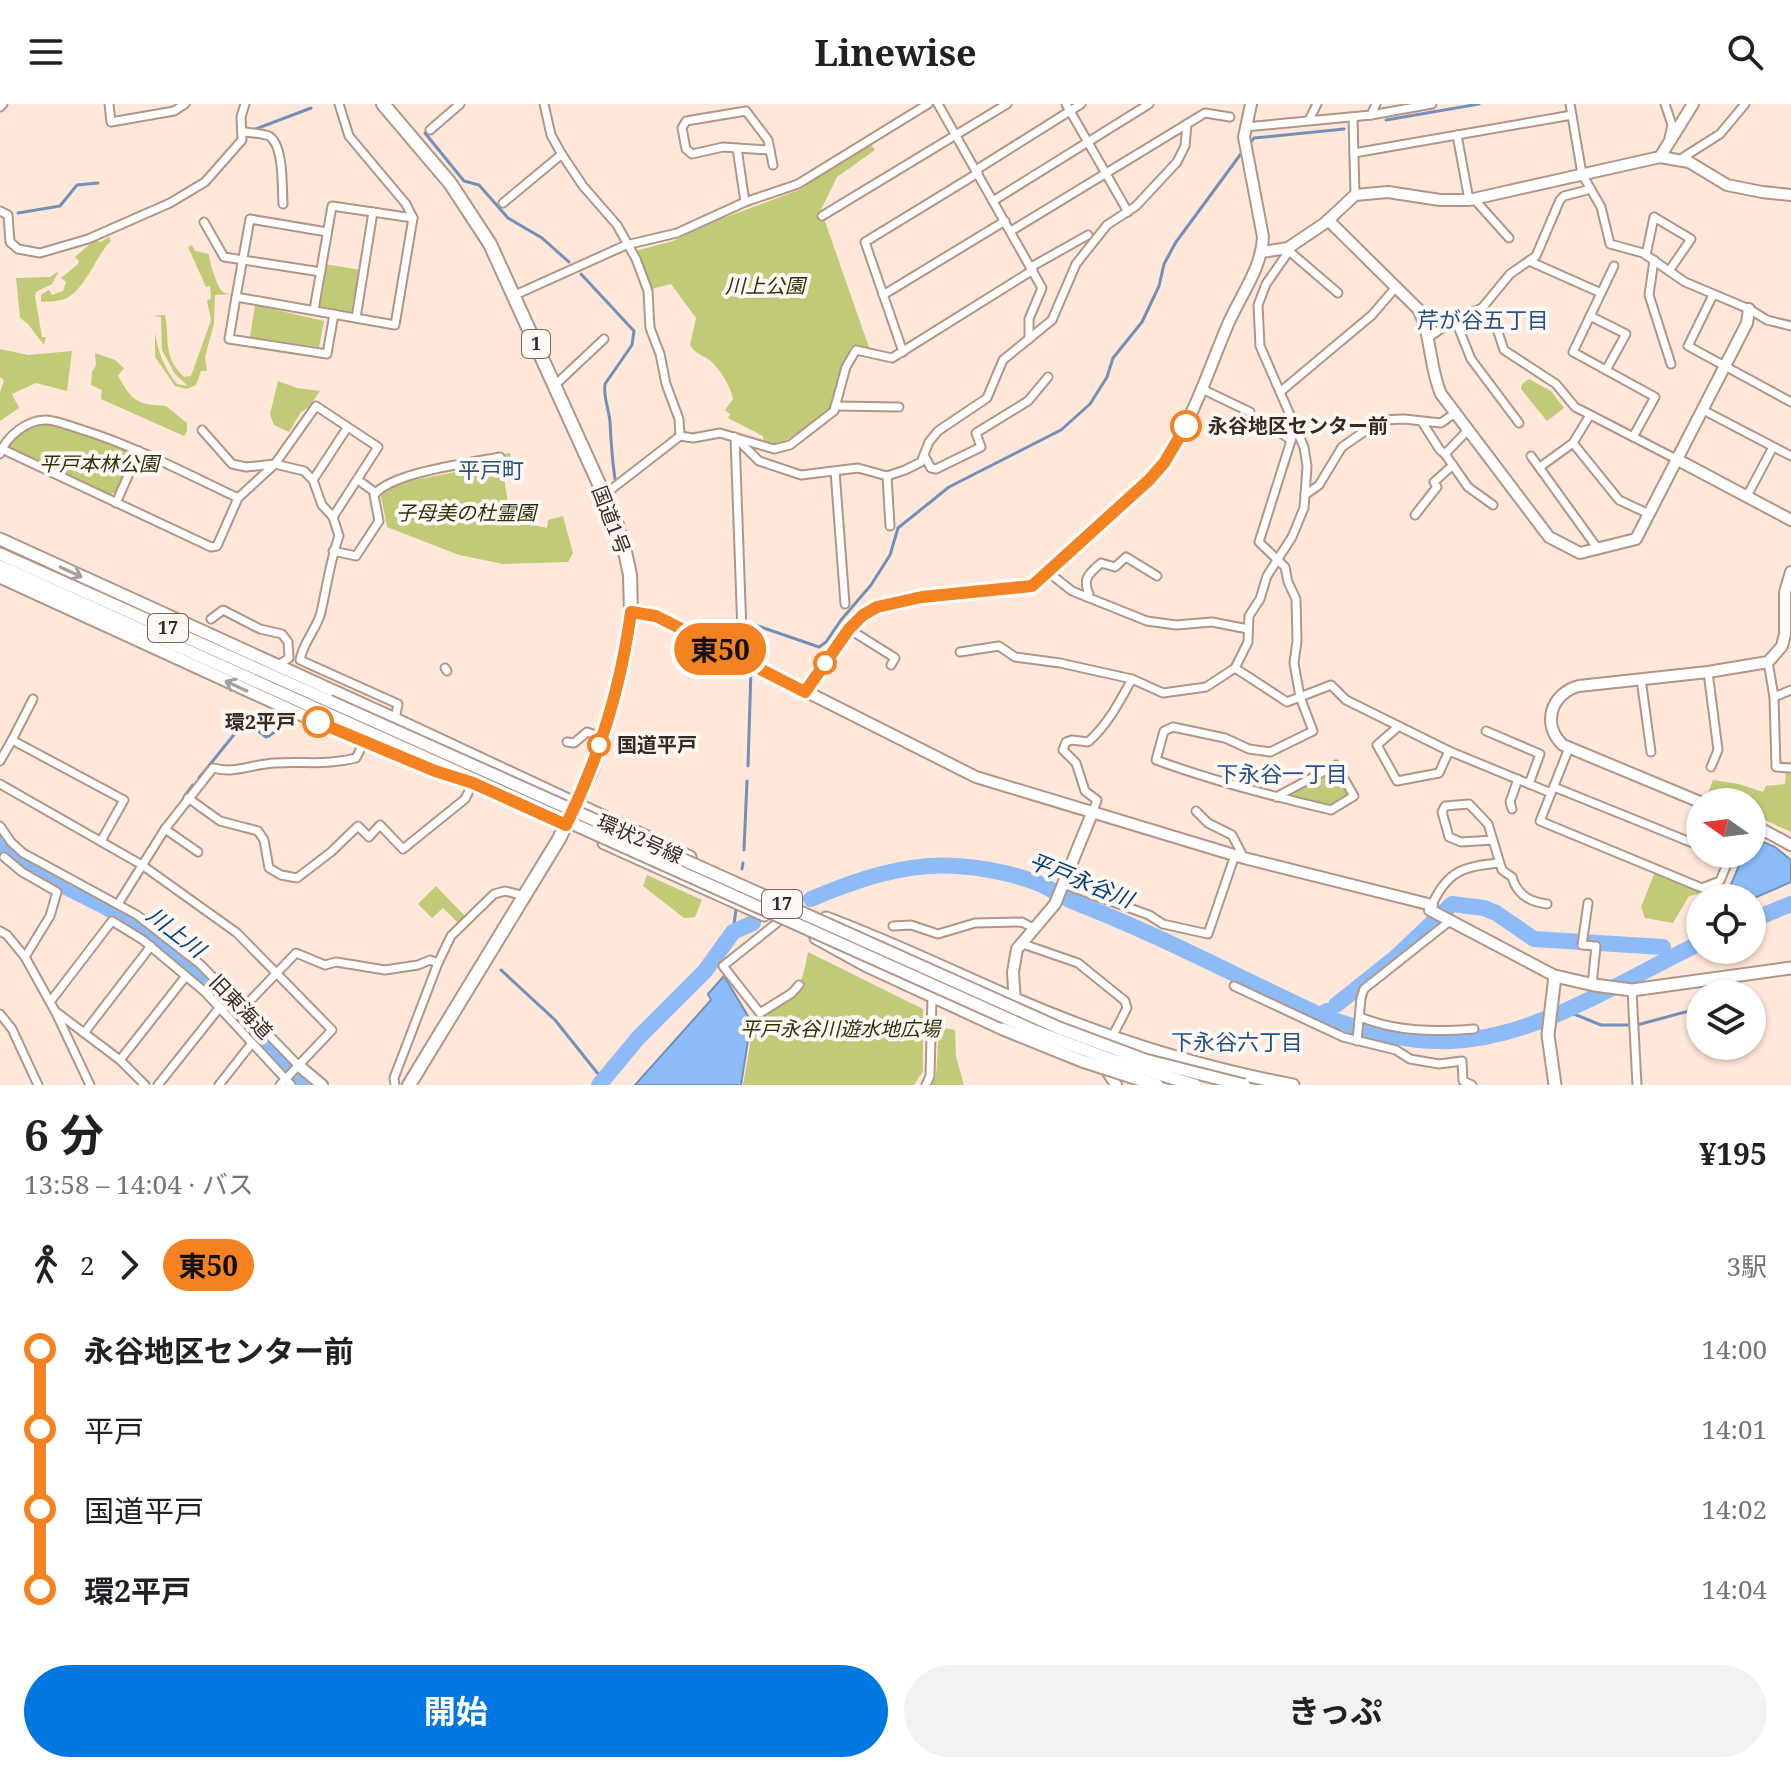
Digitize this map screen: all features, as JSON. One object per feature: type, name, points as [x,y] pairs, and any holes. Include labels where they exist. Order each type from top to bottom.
[{"type":"highway","name":"国道1号","points":[[383,104],[450,183],[490,244],[515,295],[624,547],[630,575],[631,612],[626,649],[585,787],[525,896],[409,1085]]},
{"type":"main road","points":[[0,539],[825,918],[889,941],[1014,999],[1112,1037],[1190,1062],[1293,1085]]},
{"type":"main road","points":[[3,565],[75,612],[140,643],[364,742],[473,783],[817,938],[865,965],[1003,1029],[1082,1061],[1157,1085]]},
{"type":"main road","name":"環状2号線","points":[[3,565],[96,596],[326,706],[1035,1031],[1109,1059],[1195,1085]]},
{"type":"main road","name":"環状2号線","points":[[3,565],[220,665],[326,706],[1059,1028],[1145,1060],[1244,1085]]},
{"type":"main road","points":[[96,596],[272,664]]},
{"type":"main road","points":[[75,612],[220,665]]},
{"type":"main road","points":[[1555,1085],[1548,1028],[1555,976],[1632,990],[1791,968]]},
{"type":"street","points":[[109,104],[111,122],[174,111],[185,104]]},
{"type":"street","points":[[0,211],[8,215],[10,242],[18,249],[40,253],[72,245],[170,203],[200,186],[242,140],[241,117],[245,104]]},
{"type":"street","points":[[236,297],[395,325],[413,218],[406,204],[349,136],[340,104]]},
{"type":"street","points":[[430,130],[460,104]]},
{"type":"street","points":[[544,104],[551,135],[562,154],[583,186],[617,225],[636,259],[648,291],[650,328],[679,419],[680,436]]},
{"type":"street","points":[[515,295],[626,245],[677,233],[745,202],[798,184],[928,104]]},
{"type":"street","points":[[938,104],[1042,288],[1031,313],[1029,339]]},
{"type":"street","points":[[822,216],[1007,104]]},
{"type":"street","points":[[903,352],[865,242],[977,172],[1068,108],[1081,104]]},
{"type":"street","points":[[993,201],[1149,104]]},
{"type":"street","points":[[1011,231],[1205,113],[1211,104]]},
{"type":"street","points":[[805,692],[849,629],[863,615],[890,603],[1032,586],[1164,463],[1178,442],[1262,252],[1263,237],[1245,132],[1251,104]]},
{"type":"street","points":[[1309,120],[1317,104]]},
{"type":"street","points":[[1371,115],[1376,104]]},
{"type":"street","points":[[1245,132],[1432,104]]},
{"type":"street","points":[[1570,104],[1582,174],[1601,207],[1610,244],[1646,255],[1713,295],[1749,309],[1767,320],[1791,326]]},
{"type":"street","points":[[1664,153],[1672,125],[1665,104]]},
{"type":"street","points":[[1664,153],[1693,104]]},
{"type":"street","points":[[1679,160],[1720,134],[1745,104]]},
{"type":"street","points":[[1068,108],[1128,212]]},
{"type":"street","points":[[770,150],[723,147],[692,154],[686,149],[682,128],[686,121],[746,111],[768,140],[770,150],[773,165]]},
{"type":"street","points":[[1205,113],[1230,117]]},
{"type":"street","points":[[1354,153],[1572,115]]},
{"type":"street","points":[[1353,117],[1355,195]]},
{"type":"street","points":[[604,495],[680,436],[693,438],[720,433],[774,449],[790,445],[830,416],[846,367],[856,350],[892,358],[1032,268],[1128,212],[1177,162],[1185,146],[1187,124]]},
{"type":"street","points":[[244,132],[268,136],[275,141],[283,204]]},
{"type":"street","points":[[1457,135],[1471,199],[1509,238]]},
{"type":"street","points":[[737,148],[745,202]]},
{"type":"street","points":[[960,652],[999,646],[1015,657],[1060,663],[1132,679],[1163,693],[1206,687],[1235,668],[1248,642],[1249,616],[1260,599],[1267,576],[1292,537],[1304,508],[1307,466],[1304,447],[1260,346],[1258,305],[1266,284],[1289,250],[1355,195],[1388,192],[1440,200],[1471,199],[1664,153],[1689,162],[1727,185],[1791,195]]},
{"type":"street","points":[[503,203],[562,154]]},
{"type":"street","points":[[1428,338],[1455,319],[1482,308],[1510,274],[1536,256],[1560,200],[1564,196],[1591,189]]},
{"type":"street","points":[[314,310],[332,206],[413,218]]},
{"type":"street","points":[[356,318],[373,212]]},
{"type":"street","points":[[1646,255],[1654,217],[1691,239],[1669,271]]},
{"type":"street","points":[[327,232],[283,222],[250,219],[229,339],[327,354],[334,314]]},
{"type":"street","points":[[1328,220],[1418,309],[1441,394],[1549,537],[1580,553],[1636,539],[1725,368],[1747,323],[1749,309]]},
{"type":"street","points":[[883,295],[1005,221]]},
{"type":"street","points":[[204,222],[224,257],[321,272]]},
{"type":"street","points":[[735,437],[759,461],[801,475],[858,468],[887,476],[905,470],[925,457],[929,442],[938,431],[987,398],[1003,360],[1052,320],[1076,264],[1107,225]]},
{"type":"street","points":[[1262,252],[1289,250],[1338,293]]},
{"type":"street","points":[[1654,260],[1649,295],[1671,364]]},
{"type":"street","points":[[1529,261],[1601,293]]},
{"type":"street","points":[[1614,266],[1573,352],[1655,397],[1633,437]]},
{"type":"street","points":[[1280,392],[1372,315],[1397,286]]},
{"type":"street","points":[[1713,295],[1688,346],[1788,401],[1791,390]]},
{"type":"street","points":[[1482,308],[1498,332],[1504,350],[1556,384],[1575,407],[1791,520]]},
{"type":"street","points":[[1590,316],[1626,334],[1606,370]]},
{"type":"street","points":[[1455,319],[1471,359],[1519,423]]},
{"type":"street","points":[[554,386],[604,339]]},
{"type":"street","points":[[925,457],[931,468],[936,469],[981,447],[976,433],[1028,401],[1048,377]]},
{"type":"street","points":[[1202,389],[1250,412]]},
{"type":"street","points":[[238,498],[113,440],[50,420],[35,421],[5,440],[1,452],[211,547],[217,546],[238,498],[275,464],[316,406],[378,447],[333,517]]},
{"type":"street","points":[[835,406],[899,407]]},
{"type":"street","points":[[1703,410],[1791,456]]},
{"type":"street","points":[[1305,495],[1319,485],[1342,447],[1381,420],[1441,423],[1455,413]]},
{"type":"street","points":[[1540,467],[1573,443],[1590,415]]},
{"type":"street","points":[[1422,422],[1468,487],[1493,505]]},
{"type":"street","points":[[1272,427],[1291,440]]},
{"type":"street","points":[[313,480],[347,428]]},
{"type":"street","points":[[1276,797],[1336,765],[1354,796],[1331,810],[1276,797],[1202,776],[1156,760],[1164,731],[1173,727],[1270,752],[1313,731],[1300,697],[1294,663],[1296,599],[1285,567],[1259,542],[1295,428]]},
{"type":"street","points":[[202,430],[232,464],[296,467],[313,480],[322,505],[333,517],[339,536],[322,596],[321,613],[302,649],[300,660],[398,704],[395,719]]},
{"type":"street","points":[[1445,454],[1468,430]]},
{"type":"street","points":[[735,437],[743,660]]},
{"type":"street","points":[[1573,443],[1619,500],[1649,514]]},
{"type":"street","points":[[1747,496],[1773,447]]},
{"type":"street","points":[[116,503],[139,451]]},
{"type":"street","points":[[1531,456],[1598,549]]},
{"type":"street","points":[[333,551],[356,556],[379,521],[374,495],[390,483],[418,473],[500,457]]},
{"type":"street","points":[[1415,515],[1437,487],[1434,482],[1453,465]]},
{"type":"street","points":[[835,471],[845,604]]},
{"type":"street","points":[[887,476],[890,526]]},
{"type":"street","points":[[358,480],[376,493]]},
{"type":"street","points":[[1087,597],[1086,576],[1101,563],[1115,567],[1126,557],[1157,576]]},
{"type":"street","points":[[1048,572],[1072,591],[1160,624],[1212,622],[1248,629]]},
{"type":"street","points":[[1686,796],[1569,748],[1558,740],[1550,721],[1554,704],[1559,696],[1579,686],[1768,662],[1782,646],[1785,592],[1791,572]]},
{"type":"street","points":[[211,619],[223,610],[260,629],[282,634],[288,642],[289,658],[272,664]]},
{"type":"street","points":[[631,612],[656,616],[976,777],[1240,856],[1433,908],[1555,976]]},
{"type":"street","points":[[849,629],[895,658],[891,665]]},
{"type":"street","points":[[1768,662],[1774,697],[1776,767],[1791,768]]},
{"type":"street","points":[[1235,668],[1283,702],[1331,685],[1346,700],[1449,751],[1529,784],[1686,841]]},
{"type":"street","points":[[1708,672],[1718,750],[1711,767]]},
{"type":"street","points":[[1116,1085],[1096,1052],[1017,1017],[1014,960],[1020,943],[1057,901],[1097,800],[1085,791],[1076,763],[1063,750],[1066,742],[1088,742],[1117,707],[1132,679]]},
{"type":"street","points":[[1641,679],[1651,752]]},
{"type":"street","points":[[1774,697],[1791,690]]},
{"type":"street","points":[[0,761],[33,699]]},
{"type":"street","points":[[1399,726],[1377,745],[1397,781],[1439,773],[1449,751]]},
{"type":"street","points":[[1486,731],[1540,754],[1529,784]]},
{"type":"street","points":[[567,742],[574,743],[587,732],[602,737]]},
{"type":"street","points":[[12,740],[124,800],[101,841]]},
{"type":"street","points":[[118,904],[165,829],[213,768],[228,772],[272,762],[332,764],[356,758],[364,742]]},
{"type":"street","points":[[1569,748],[1540,821],[1702,888],[1720,881],[1725,868]]},
{"type":"street","points":[[1512,809],[1510,802],[1518,779]]},
{"type":"street","points":[[188,798],[220,821],[258,831],[264,840],[269,868],[281,875],[297,878],[358,826],[369,837],[380,825],[403,849],[465,799],[473,783]]},
{"type":"street","points":[[0,784],[142,865],[237,933],[332,1030],[296,1067],[286,1082],[220,1007],[151,946],[112,921],[50,1002]]},
{"type":"street","points":[[1493,840],[1461,842],[1449,837],[1442,812],[1445,806],[1469,804],[1488,824],[1493,840],[1499,863],[1502,870],[1512,877],[1515,886],[1531,902],[1547,904]]},
{"type":"street","points":[[1062,886],[1149,915],[1163,924],[1208,934],[1240,856],[1232,835],[1208,823],[1196,811]]},
{"type":"street","name":"旧東海道","points":[[0,826],[14,847],[137,915],[201,965],[244,1007],[296,1067],[322,1085]]},
{"type":"street","points":[[165,829],[198,852]]},
{"type":"street","points":[[1766,831],[1790,843]]},
{"type":"street","points":[[14,847],[5,857],[22,872],[57,892],[50,916],[25,957]]},
{"type":"street","points":[[1433,908],[1441,884],[1468,865],[1499,863]]},
{"type":"street","points":[[395,1085],[394,1078],[451,936],[494,894],[505,891],[525,896]]},
{"type":"street","points":[[1588,903],[1582,945],[1596,946],[1593,985]]},
{"type":"street","points":[[1357,1041],[1364,989],[1449,919]]},
{"type":"street","points":[[778,922],[723,966],[760,1013],[792,993],[799,985]]},
{"type":"street","points":[[893,926],[911,925],[938,934],[975,923],[1022,922],[1033,928]]},
{"type":"street","points":[[0,931],[25,957],[90,1085]]},
{"type":"street","points":[[1020,943],[1078,963],[1125,1001],[1127,1008],[1112,1037]]},
{"type":"street","points":[[84,1033],[151,946]]},
{"type":"street","points":[[244,1007],[296,953],[325,965],[336,962],[385,970],[430,960],[438,963]]},
{"type":"street","points":[[120,1060],[186,976]]},
{"type":"street","points":[[1234,986],[1343,1037],[1396,1050],[1410,1059],[1439,1064],[1462,1061],[1463,1081],[1472,1085]]},
{"type":"street","points":[[1632,990],[1637,1085]]},
{"type":"street","points":[[926,1085],[930,1076],[932,996]]},
{"type":"street","points":[[158,1085],[220,1007]]},
{"type":"street","points":[[55,1011],[120,1060],[145,1085]]},
{"type":"street","points":[[0,1014],[12,1029],[38,1085]]},
{"type":"street","points":[[1360,1019],[1406,1029],[1474,1029]]},
{"type":"street","points":[[219,1085],[252,1043]]},
{"type":"green space","name":"川上公園","points":[[871,144],[875,150],[837,177],[821,210],[871,353],[856,350],[846,367],[834,411],[778,445],[764,442],[763,436],[728,418],[730,414],[725,410],[733,399],[728,384],[712,362],[690,345],[696,318],[671,284],[651,289],[635,251],[673,241],[718,220],[799,190]]},
{"type":"green space","points":[[109,237],[111,241],[77,290],[61,300],[41,302],[41,295],[49,290],[52,295],[63,291],[66,282],[61,278],[78,264],[75,257],[94,240],[101,242]]},
{"type":"green space","points":[[192,245],[195,251],[209,254],[219,287],[224,293],[233,294],[215,295],[214,324],[205,357],[207,371],[201,371],[196,385],[187,389],[175,386],[155,357],[155,332],[168,372],[177,384],[188,386],[175,374],[162,350],[161,317],[153,316],[165,315],[172,362],[184,377],[191,376],[211,320],[207,301],[211,298],[210,286],[206,287],[188,247]]},
{"type":"green space","points":[[324,264],[361,270],[354,312],[318,306]]},
{"type":"green space","points":[[59,271],[52,284],[36,292],[35,296],[42,337],[46,337],[44,345],[20,318],[16,278],[50,277]]},
{"type":"green space","points":[[255,305],[324,321],[319,347],[250,337]]},
{"type":"green space","points":[[0,349],[28,355],[72,351],[67,391],[36,383],[12,394],[19,408],[0,421],[0,393],[4,380],[0,377]]},
{"type":"green space","points":[[95,353],[115,360],[124,368],[118,376],[136,400],[166,406],[187,423],[184,436],[101,399],[102,390],[91,385],[96,365]]},
{"type":"green space","points":[[1529,379],[1551,391],[1564,408],[1547,421],[1521,389]]},
{"type":"green space","points":[[278,381],[297,388],[320,391],[309,407],[301,412],[289,432],[274,425],[270,414]]},
{"type":"green space","name":"平戸本林公園","points":[[46,423],[105,440],[131,452],[133,457],[117,492],[109,495],[10,449],[9,442],[34,424]]},
{"type":"green space","name":"子母美の杜霊園","points":[[510,453],[515,471],[504,479],[511,520],[547,528],[548,520],[563,516],[573,553],[568,562],[503,564],[459,555],[387,527],[381,496],[384,489],[495,464],[505,466],[504,454]]},
{"type":"green space","points":[[1334,769],[1349,795],[1329,806],[1284,796]]},
{"type":"green space","points":[[1786,770],[1791,771],[1791,832],[1766,820],[1766,786],[1785,784]]},
{"type":"green space","points":[[1713,780],[1751,788],[1710,788]]},
{"type":"green space","points":[[1655,872],[1686,884],[1686,901],[1673,923],[1645,918],[1641,907]]},
{"type":"green space","points":[[647,875],[702,900],[695,917],[684,918],[643,886]]},
{"type":"green space","points":[[436,886],[465,916],[458,923],[443,908],[432,918],[418,904]]},
{"type":"green space","name":"平戸永谷川遊水地広場","points":[[808,952],[923,1009],[923,1071],[914,1085],[743,1085],[754,1021],[793,996],[798,989]]},
{"type":"green space","points":[[939,1027],[955,1030],[956,1056],[964,1085],[932,1085],[936,1076]]},
{"type":"water","points":[[1766,843],[1791,860],[1791,882],[1766,893],[1766,884],[1731,884],[1738,868],[1766,868]]},
{"type":"water","points":[[724,976],[751,1021],[741,1085],[635,1085],[711,1000],[708,994]]},
{"type":"waterway","points":[[1386,120],[1479,104]]},
{"type":"waterway","points":[[253,130],[311,108]]},
{"type":"waterway","points":[[1248,145],[1254,138],[1344,129]]},
{"type":"waterway","points":[[425,133],[464,181],[479,185],[508,218],[542,238],[569,262]]},
{"type":"waterway","points":[[751,662],[751,629],[755,625],[819,647],[826,642],[871,585],[890,555],[898,528],[949,487],[1061,430],[1090,404],[1107,377],[1113,358],[1142,322],[1159,286],[1164,264],[1176,242],[1243,151]]},
{"type":"waterway","points":[[18,213],[60,206],[77,185],[98,183]]},
{"type":"waterway","points":[[581,274],[634,331],[632,345],[605,384],[615,479]]},
{"type":"waterway","points":[[748,766],[751,669]]},
{"type":"waterway","points":[[199,778],[245,721],[266,737],[276,729],[279,716]]},
{"type":"waterway","points":[[744,850],[747,781]]},
{"type":"waterway","points":[[184,797],[193,785]]},
{"type":"waterway","name":"川上川","points":[[0,842],[22,865],[104,906],[148,934],[215,991],[257,1038],[306,1085]]},
{"type":"waterway","points":[[742,869],[743,863]]},
{"type":"waterway","name":"平戸永谷川","points":[[811,899],[864,879],[919,867],[957,866],[999,872],[1040,884],[1320,1015],[1327,1011]]},
{"type":"waterway","name":"平戸永谷川","points":[[1336,1005],[1395,958],[1452,904],[1484,908],[1496,913],[1534,939],[1663,947]]},
{"type":"waterway","name":"平戸永谷川","points":[[1766,914],[1791,904]]},
{"type":"waterway","points":[[733,932],[736,909]]},
{"type":"waterway","name":"平戸永谷川","points":[[599,1085],[638,1038],[705,971],[733,932],[753,923]]},
{"type":"waterway","name":"平戸永谷川","points":[[1320,1015],[1401,1038],[1434,1041],[1483,1038],[1514,1030],[1576,1006],[1686,950]]},
{"type":"waterway","points":[[501,970],[555,1020],[603,1080]]},
{"type":"waterway","points":[[1564,1010],[1601,1025],[1637,1025],[1686,1012]]},
{"type":"bus line","name":"東50","points":[[318,722],[435,771],[473,783],[566,825],[585,787],[609,717],[626,649],[631,612],[656,616],[805,692],[849,629],[877,607],[922,597],[1032,586],[1149,480],[1164,463],[1186,426]]},
{"type":"place","name":"永谷地区センター前","points":[[1186,426]]},
{"type":"place","name":"環2平戸","points":[[318,722]]},
{"type":"place","name":"国道平戸","points":[[599,745]]},
{"type":"district","name":"芹が谷五丁目","points":[[1483,320]]},
{"type":"district","name":"平戸町","points":[[491,470]]},
{"type":"district","name":"下永谷一丁目","points":[[1282,774]]},
{"type":"district","name":"下永谷六丁目","points":[[1237,1042]]}]
